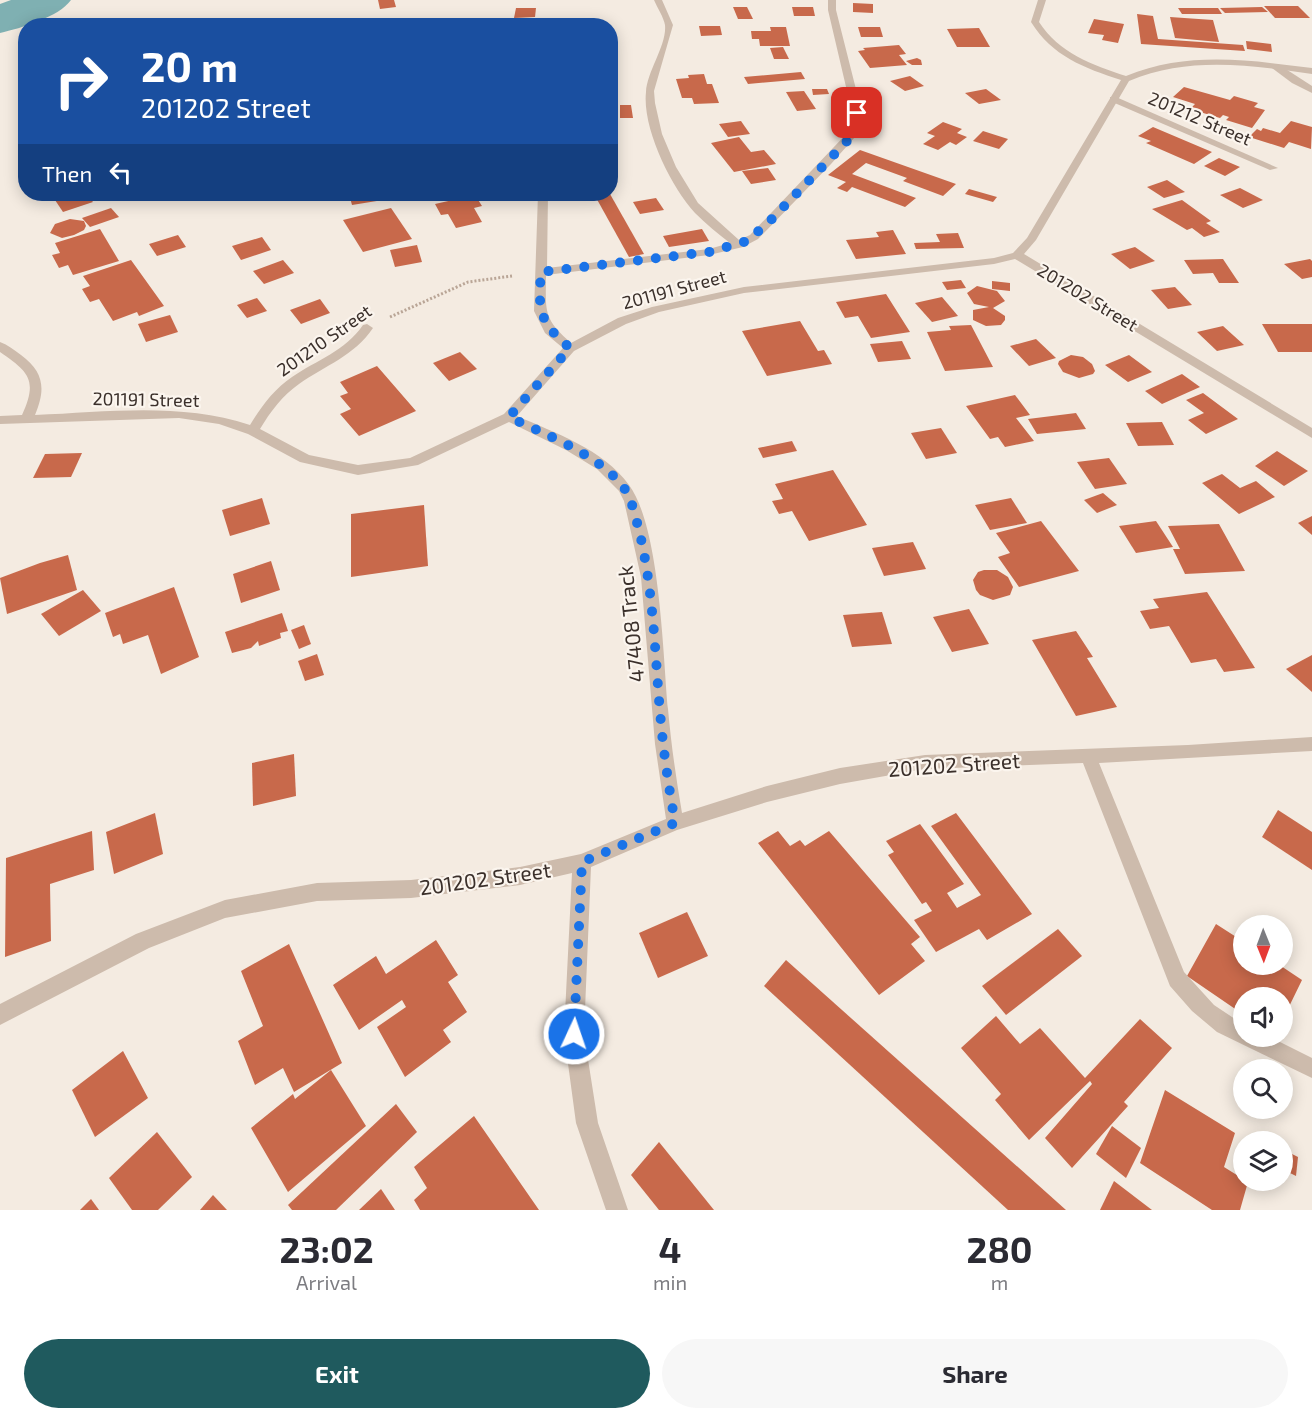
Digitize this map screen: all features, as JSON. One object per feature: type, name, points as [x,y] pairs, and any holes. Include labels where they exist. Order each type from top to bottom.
[{"type":"street","points":[[658,0],[669,25],[650,91],[654,124],[679,183],[693,205],[711,224],[739,245]]},
{"type":"street","points":[[541,272],[709,252],[739,245],[754,237],[858,128],[859,121],[832,10],[832,0]]},
{"type":"street","points":[[1042,0],[1035,16],[1035,22],[1049,42],[1089,66],[1126,79]]},
{"type":"street","points":[[1017,255],[1031,240],[1126,79],[1156,68],[1198,61],[1236,62],[1312,71]]},
{"type":"street","points":[[1275,66],[1294,81],[1312,90]]},
{"type":"street","name":"201212 Street","points":[[1113,99],[1273,168]]},
{"type":"street","points":[[543,201],[540,311],[544,322],[570,348]]},
{"type":"street","name":"201191 Street","points":[[0,420],[179,414],[220,420],[253,430],[304,459],[358,470],[413,462],[509,417],[570,348],[622,321],[656,309],[704,297],[877,273],[994,261],[1017,255]]},
{"type":"street","name":"201202 Street","points":[[1017,255],[1312,434]]},
{"type":"street","name":"201210 Street","points":[[253,430],[261,416],[284,389],[349,349],[361,339],[368,327]]},
{"type":"street","points":[[0,346],[27,366],[39,387],[27,418]]},
{"type":"street","name":"47408 Track","points":[[509,417],[579,452],[602,467],[624,488],[633,508],[642,544],[652,612],[662,735],[675,823]]},
{"type":"street","name":"201202 Street","points":[[0,1015],[143,941],[225,909],[317,891],[411,889],[520,876],[582,862],[675,823],[767,794],[840,776],[925,762],[1188,752],[1312,744]]},
{"type":"street","points":[[1088,756],[1177,979],[1197,1004],[1233,1031]]},
{"type":"street","points":[[582,862],[574,1034],[587,1123],[617,1210]]},
{"type":"street","points":[[1267,1047],[1311,1068]]},
{"type":"path","name":"201210 Street","points":[[368,327],[468,282],[541,272]]},
{"type":"building","points":[[378,0],[394,0],[396,7],[380,9]]},
{"type":"building","points":[[853,3],[873,4],[873,13],[853,12]]},
{"type":"building","points":[[1264,6],[1298,6],[1310,18],[1275,18]]},
{"type":"building","points":[[733,7],[747,7],[753,19],[738,19]]},
{"type":"building","points":[[792,7],[813,7],[815,16],[794,16]]},
{"type":"building","points":[[1262,7],[1268,12],[1225,13],[1220,8]]},
{"type":"building","points":[[516,8],[536,8],[535,17],[514,18]]},
{"type":"building","points":[[1178,8],[1218,8],[1222,14],[1182,14]]},
{"type":"building","points":[[1137,14],[1153,16],[1158,39],[1243,45],[1245,51],[1141,44]]},
{"type":"building","points":[[1170,17],[1213,20],[1219,42],[1175,38]]},
{"type":"building","points":[[1094,19],[1124,24],[1118,43],[1102,40],[1104,35],[1088,33]]},
{"type":"building","points":[[699,26],[720,26],[722,35],[701,36]]},
{"type":"building","points":[[770,27],[786,27],[790,46],[760,46],[759,39],[752,39],[751,31],[771,31]]},
{"type":"building","points":[[858,27],[880,27],[883,37],[861,37]]},
{"type":"building","points":[[979,28],[990,47],[957,47],[947,29]]},
{"type":"building","points":[[1246,41],[1271,44],[1272,52],[1247,49]]},
{"type":"building","points":[[899,45],[906,54],[899,55],[907,65],[870,68],[858,51],[865,50],[863,48]]},
{"type":"building","points":[[783,47],[789,59],[774,59],[770,48]]},
{"type":"building","points":[[917,58],[921,60],[922,65],[912,65],[906,61]]},
{"type":"building","points":[[801,72],[805,79],[748,84],[744,77]]},
{"type":"building","points":[[704,74],[707,84],[712,84],[719,103],[694,104],[692,98],[682,98],[676,79],[689,78],[688,75]]},
{"type":"building","points":[[910,76],[924,86],[905,91],[890,81]]},
{"type":"building","points":[[1184,87],[1230,100],[1234,96],[1258,103],[1254,107],[1265,110],[1252,128],[1226,120],[1229,117],[1223,115],[1220,118],[1190,109],[1195,104],[1173,97]]},
{"type":"building","points":[[812,89],[827,89],[829,94],[813,95]]},
{"type":"building","points":[[986,89],[1001,100],[979,104],[965,93]]},
{"type":"building","points":[[804,91],[816,109],[797,111],[786,92]]},
{"type":"building","points":[[620,105],[631,105],[633,118],[620,118]]},
{"type":"building","points":[[741,121],[750,134],[728,137],[719,124]]},
{"type":"building","points":[[1291,121],[1312,127],[1311,149],[1289,142],[1284,148],[1249,137],[1257,129],[1261,131],[1263,128],[1280,133]]},
{"type":"building","points":[[943,122],[962,129],[957,133],[967,137],[956,145],[950,142],[938,150],[923,144],[935,136],[927,133]]},
{"type":"building","points":[[1153,127],[1212,152],[1194,164],[1146,143],[1151,141],[1138,136]]},
{"type":"building","points":[[983,131],[1008,139],[999,149],[973,141]]},
{"type":"building","points":[[739,137],[751,152],[764,150],[776,164],[734,172],[711,143]]},
{"type":"building","points":[[860,150],[956,184],[943,196],[903,181],[907,178],[866,163],[852,174],[916,198],[905,207],[852,187],[847,192],[837,188],[846,182],[828,175]]},
{"type":"building","points":[[1219,158],[1240,167],[1225,176],[1204,166]]},
{"type":"building","points":[[768,168],[776,180],[751,184],[742,171]]},
{"type":"building","points":[[1167,180],[1185,192],[1164,198],[1147,187]]},
{"type":"building","points":[[1240,188],[1263,200],[1243,208],[1220,195]]},
{"type":"building","points":[[969,189],[997,197],[993,202],[965,194]]},
{"type":"building","points":[[656,198],[664,210],[640,214],[633,202]]},
{"type":"building","points":[[1182,200],[1211,221],[1206,223],[1220,232],[1204,237],[1192,228],[1187,230],[1152,209]]},
{"type":"building","points":[[56,201],[93,202],[63,212]]},
{"type":"building","points":[[351,201],[377,201],[352,205]]},
{"type":"building","points":[[448,201],[479,201],[482,206],[474,208],[482,222],[456,228],[448,214],[441,215],[435,204]]},
{"type":"building","points":[[598,201],[614,201],[644,254],[629,257]]},
{"type":"building","points":[[111,208],[119,217],[90,227],[82,218]]},
{"type":"building","points":[[391,208],[412,239],[363,252],[343,220]]},
{"type":"building","points":[[70,219],[84,221],[86,226],[84,230],[62,238],[50,233],[55,224]]},
{"type":"building","points":[[100,229],[119,261],[73,275],[68,265],[59,268],[52,255],[60,253],[55,243]]},
{"type":"building","points":[[702,229],[709,241],[669,247],[663,236]]},
{"type":"building","points":[[893,230],[906,254],[856,259],[846,240],[879,237],[876,232]]},
{"type":"building","points":[[958,233],[964,248],[916,249],[914,243],[940,242],[936,234]]},
{"type":"building","points":[[178,235],[186,247],[157,256],[149,244]]},
{"type":"building","points":[[262,237],[271,250],[241,260],[232,246]]},
{"type":"building","points":[[417,245],[422,262],[395,267],[390,250]]},
{"type":"building","points":[[1135,247],[1155,261],[1130,269],[1111,254]]},
{"type":"building","points":[[1223,259],[1239,283],[1219,283],[1213,273],[1193,274],[1184,260]]},
{"type":"building","points":[[1310,259],[1312,277],[1302,279],[1284,264]]},
{"type":"building","points":[[131,260],[164,306],[139,316],[137,312],[113,321],[99,299],[90,302],[82,289],[90,286],[83,276]]},
{"type":"building","points":[[283,260],[294,273],[264,284],[253,271]]},
{"type":"building","points":[[961,280],[966,288],[947,290],[942,282]]},
{"type":"building","points":[[992,281],[1010,283],[1010,291],[992,289]]},
{"type":"building","points":[[977,286],[997,291],[1005,301],[993,308],[1005,316],[1001,325],[986,326],[973,320],[973,310],[989,307],[974,304],[967,293]]},
{"type":"building","points":[[1175,287],[1192,305],[1168,309],[1151,290]]},
{"type":"building","points":[[886,294],[910,332],[871,338],[858,316],[845,318],[836,302]]},
{"type":"building","points":[[942,297],[958,316],[932,322],[915,303]]},
{"type":"building","points":[[257,298],[267,311],[247,318],[237,305]]},
{"type":"building","points":[[320,299],[330,313],[301,324],[290,310]]},
{"type":"building","points":[[170,315],[178,332],[146,342],[138,324]]},
{"type":"building","points":[[800,321],[818,351],[824,350],[832,364],[767,376],[742,331]]},
{"type":"building","points":[[1262,324],[1312,324],[1312,352],[1278,352]]},
{"type":"building","points":[[971,325],[993,367],[945,371],[927,332],[951,330],[949,326]]},
{"type":"building","points":[[1223,326],[1244,345],[1217,351],[1197,332]]},
{"type":"building","points":[[1036,339],[1056,358],[1029,366],[1010,346]]},
{"type":"building","points":[[902,341],[911,359],[878,362],[870,344]]},
{"type":"building","points":[[460,352],[477,369],[449,381],[433,363]]},
{"type":"building","points":[[1071,355],[1083,357],[1092,364],[1095,371],[1093,374],[1079,378],[1063,372],[1058,364],[1059,361]]},
{"type":"building","points":[[1129,355],[1152,372],[1128,382],[1105,365]]},
{"type":"building","points":[[377,366],[416,411],[359,436],[340,414],[351,409],[340,396],[348,393],[340,382]]},
{"type":"building","points":[[1182,374],[1200,387],[1162,404],[1145,391]]},
{"type":"building","points":[[1203,393],[1238,419],[1206,434],[1188,420],[1204,413],[1186,400]]},
{"type":"building","points":[[1015,395],[1030,415],[1016,418],[1034,441],[1005,447],[998,437],[990,439],[966,406]]},
{"type":"building","points":[[1076,413],[1086,429],[1037,434],[1028,419]]},
{"type":"building","points":[[1162,422],[1174,445],[1138,446],[1126,423]]},
{"type":"building","points":[[941,428],[957,453],[926,459],[911,433]]},
{"type":"building","points":[[792,441],[797,451],[763,458],[758,448]]},
{"type":"building","points":[[1277,451],[1308,471],[1284,486],[1255,466]]},
{"type":"building","points":[[82,453],[71,477],[33,478],[45,454]]},
{"type":"building","points":[[1109,458],[1127,484],[1095,489],[1077,462]]},
{"type":"building","points":[[833,470],[867,525],[809,541],[792,511],[779,514],[772,501],[783,499],[775,484]]},
{"type":"building","points":[[1222,474],[1240,488],[1256,481],[1275,497],[1239,514],[1202,483]]},
{"type":"building","points":[[1103,493],[1117,505],[1097,513],[1084,500]]},
{"type":"building","points":[[262,498],[270,524],[230,536],[222,510]]},
{"type":"building","points":[[1011,498],[1027,523],[990,530],[975,505]]},
{"type":"building","points":[[424,505],[428,566],[351,577],[351,514]]},
{"type":"building","points":[[1312,516],[1312,535],[1298,523]]},
{"type":"building","points":[[1041,521],[1079,571],[1019,587],[998,557],[1010,553],[996,533]]},
{"type":"building","points":[[1156,521],[1173,547],[1136,553],[1119,526]]},
{"type":"building","points":[[1219,524],[1245,571],[1185,574],[1173,549],[1180,549],[1168,526]]},
{"type":"building","points":[[913,542],[926,569],[884,576],[872,548]]},
{"type":"building","points":[[68,555],[77,590],[7,614],[0,578]]},
{"type":"building","points":[[271,561],[280,590],[241,603],[233,574]]},
{"type":"building","points":[[997,570],[1008,577],[1013,587],[1010,595],[993,600],[980,595],[973,580],[978,572]]},
{"type":"building","points":[[174,587],[199,657],[161,674],[148,635],[123,644],[120,634],[113,637],[105,613]]},
{"type":"building","points":[[83,590],[101,611],[59,636],[41,614]]},
{"type":"building","points":[[1207,592],[1255,668],[1224,672],[1216,659],[1191,663],[1169,626],[1150,629],[1140,611],[1159,608],[1153,599]]},
{"type":"building","points":[[969,609],[989,644],[952,652],[933,617]]},
{"type":"building","points":[[882,612],[892,644],[852,647],[843,615]]},
{"type":"building","points":[[282,613],[288,631],[280,633],[281,638],[259,646],[258,641],[251,648],[232,653],[225,632]]},
{"type":"building","points":[[304,625],[311,644],[299,649],[291,630]]},
{"type":"building","points":[[1076,631],[1093,657],[1087,658],[1117,707],[1076,716],[1032,640]]},
{"type":"building","points":[[317,654],[324,675],[305,681],[298,661]]},
{"type":"building","points":[[1312,655],[1312,692],[1286,669]]},
{"type":"building","points":[[294,754],[296,796],[253,806],[252,763]]},
{"type":"building","points":[[1278,810],[1312,832],[1312,870],[1262,837]]},
{"type":"building","points":[[155,813],[163,854],[114,874],[106,832]]},
{"type":"building","points":[[956,813],[1032,914],[987,940],[979,929],[936,952],[914,920],[932,911],[926,902],[922,904],[888,855],[894,852],[886,841],[920,824],[964,884],[947,893],[957,908],[981,895],[931,826]]},
{"type":"building","points":[[92,831],[94,870],[50,884],[51,941],[5,957],[6,858]]},
{"type":"building","points":[[778,831],[790,846],[800,840],[805,846],[829,831],[920,937],[911,944],[925,961],[879,995],[758,843]]},
{"type":"building","points":[[687,912],[708,956],[658,978],[639,933]]},
{"type":"building","points":[[1216,924],[1233,935],[1233,975],[1293,974],[1302,980],[1293,998],[1293,987],[1233,987],[1233,1007],[1187,976]]},
{"type":"building","points":[[1058,929],[1082,956],[1006,1015],[982,986]]},
{"type":"building","points":[[436,940],[458,975],[448,982],[467,1012],[443,1030],[451,1042],[405,1077],[377,1027],[406,1007],[402,1000],[359,1030],[333,985],[376,956],[386,974]]},
{"type":"building","points":[[289,944],[342,1063],[294,1092],[283,1068],[255,1085],[238,1041],[263,1026],[241,971]]},
{"type":"building","points":[[786,960],[1066,1210],[1008,1210],[764,986]]},
{"type":"building","points":[[996,1016],[1020,1044],[1040,1028],[1085,1078],[1140,1019],[1172,1048],[1124,1102],[1128,1106],[1072,1168],[1045,1138],[1092,1084],[1090,1081],[1029,1140],[995,1100],[1001,1094],[961,1048]]},
{"type":"building","points":[[123,1051],[148,1098],[95,1137],[72,1090]]},
{"type":"building","points":[[331,1070],[366,1126],[288,1192],[251,1128],[293,1094],[295,1099]]},
{"type":"building","points":[[1165,1090],[1233,1132],[1233,1139],[1224,1167],[1233,1173],[1233,1191],[1245,1191],[1240,1210],[1212,1210],[1140,1163]]},
{"type":"building","points":[[396,1104],[417,1132],[336,1210],[292,1210],[288,1205]]},
{"type":"building","points":[[474,1116],[539,1210],[420,1210],[414,1200],[427,1188],[414,1167]]},
{"type":"building","points":[[1112,1126],[1141,1148],[1126,1178],[1096,1154]]},
{"type":"building","points":[[157,1132],[192,1177],[158,1210],[132,1210],[109,1178]]},
{"type":"building","points":[[659,1142],[714,1210],[659,1210],[631,1175]]},
{"type":"building","points":[[1293,1154],[1298,1157],[1296,1176],[1293,1174]]},
{"type":"building","points":[[1114,1181],[1152,1210],[1100,1210]]},
{"type":"building","points":[[381,1189],[395,1210],[359,1210]]},
{"type":"building","points":[[213,1195],[227,1210],[200,1210]]},
{"type":"building","points":[[91,1199],[99,1210],[80,1210]]},
{"type":"waterway","points":[[0,20],[49,0]]},
{"type":"route","points":[[574,1034],[582,862],[675,823],[662,735],[652,612],[642,544],[633,508],[624,488],[602,467],[579,452],[509,417],[554,363],[570,348],[549,330],[544,322],[540,311],[541,272],[709,252],[747,241],[754,237],[852,136],[858,128],[857,113]]}]
